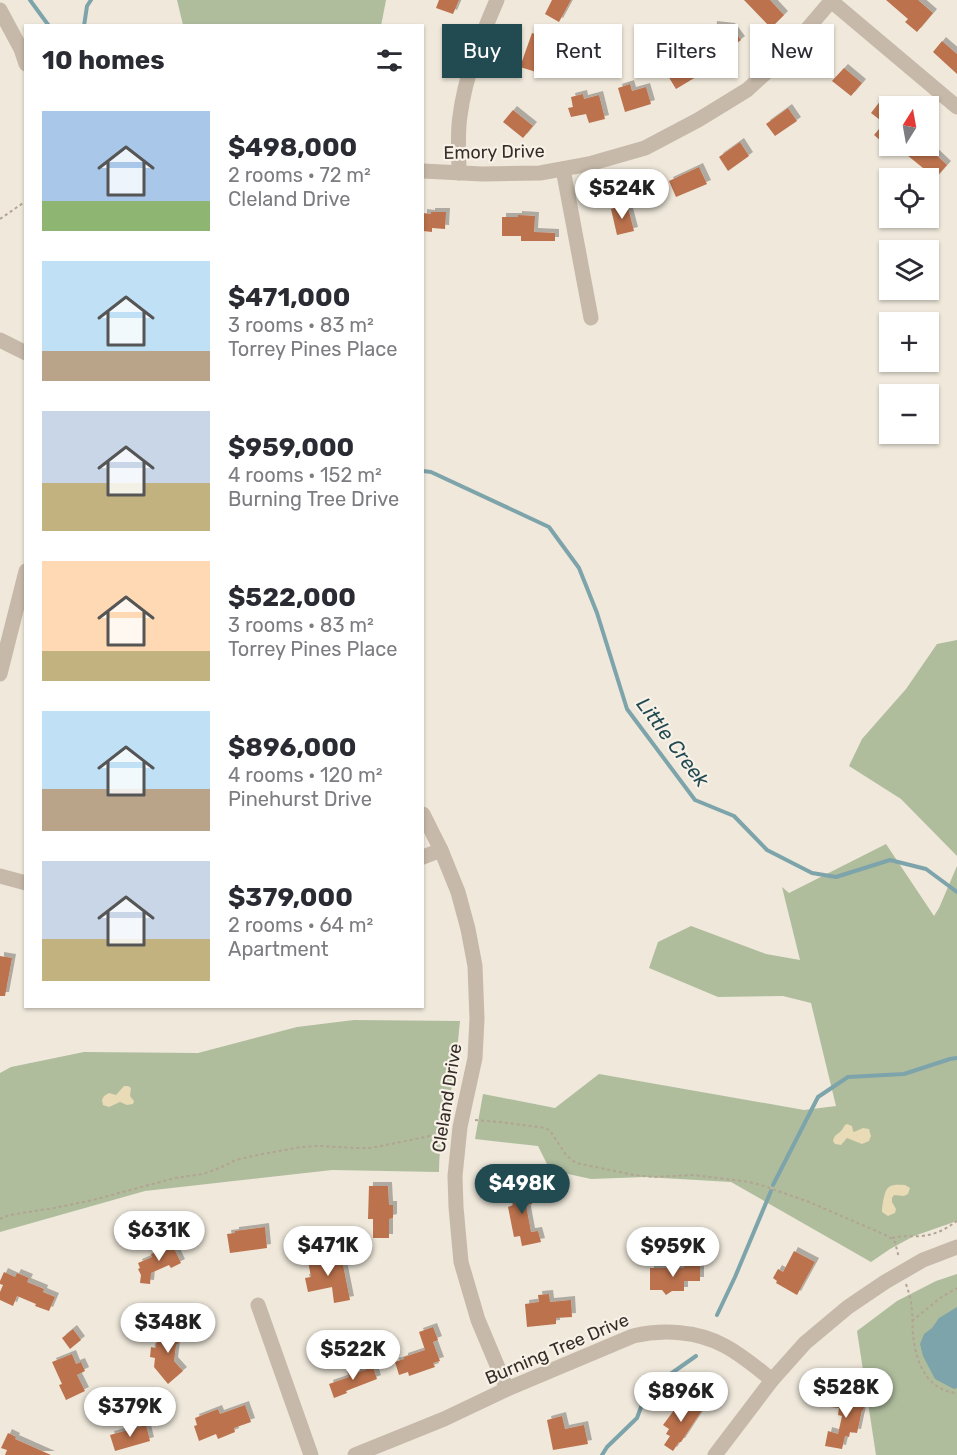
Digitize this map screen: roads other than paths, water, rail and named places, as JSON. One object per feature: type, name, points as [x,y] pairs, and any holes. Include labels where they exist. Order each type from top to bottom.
[{"type":"street","points":[[459,173],[460,117],[467,83],[480,38],[497,0]]},
{"type":"street","points":[[832,0],[957,107]]},
{"type":"street","name":"Emory Drive","points":[[424,171],[540,173],[589,164],[645,148],[698,120],[747,90],[785,55],[832,0]]},
{"type":"street","points":[[0,10],[24,58]]},
{"type":"street","points":[[563,169],[591,318]]},
{"type":"street","points":[[0,340],[24,352]]},
{"type":"street","points":[[0,674],[24,579]]},
{"type":"street","name":"Cleland Drive","points":[[424,815],[458,892],[475,966],[477,1018],[475,1059],[460,1127],[455,1176],[456,1207],[461,1262],[478,1320],[507,1389]]},
{"type":"street","points":[[424,857],[441,850]]},
{"type":"street","points":[[0,876],[24,882]]},
{"type":"street","points":[[715,1455],[772,1380],[805,1343],[848,1307],[885,1282],[923,1260],[957,1247]]},
{"type":"street","points":[[258,1305],[311,1455]]},
{"type":"street","name":"Burning Tree Drive","points":[[355,1455],[444,1419],[507,1389],[633,1336],[650,1332],[704,1337],[725,1346],[772,1380]]},
{"type":"water","points":[[957,1307],[957,1388],[954,1389],[935,1379],[923,1356],[920,1344],[924,1334],[939,1318]]},
{"type":"waterway","points":[[30,0],[48,24]]},
{"type":"waterway","points":[[84,24],[87,6],[91,0]]},
{"type":"waterway","name":"Little Creek","points":[[424,471],[431,472],[549,527],[579,568],[597,613],[627,709],[695,800],[734,816],[767,850],[812,873],[836,877],[890,860],[926,869],[957,892]]},
{"type":"waterway","points":[[773,1185],[818,1097],[848,1077],[904,1074],[957,1058]]},
{"type":"waterway","points":[[717,1315],[771,1191]]},
{"type":"waterway","points":[[602,1455],[607,1447],[637,1418],[644,1399],[659,1382],[696,1356]]}]
